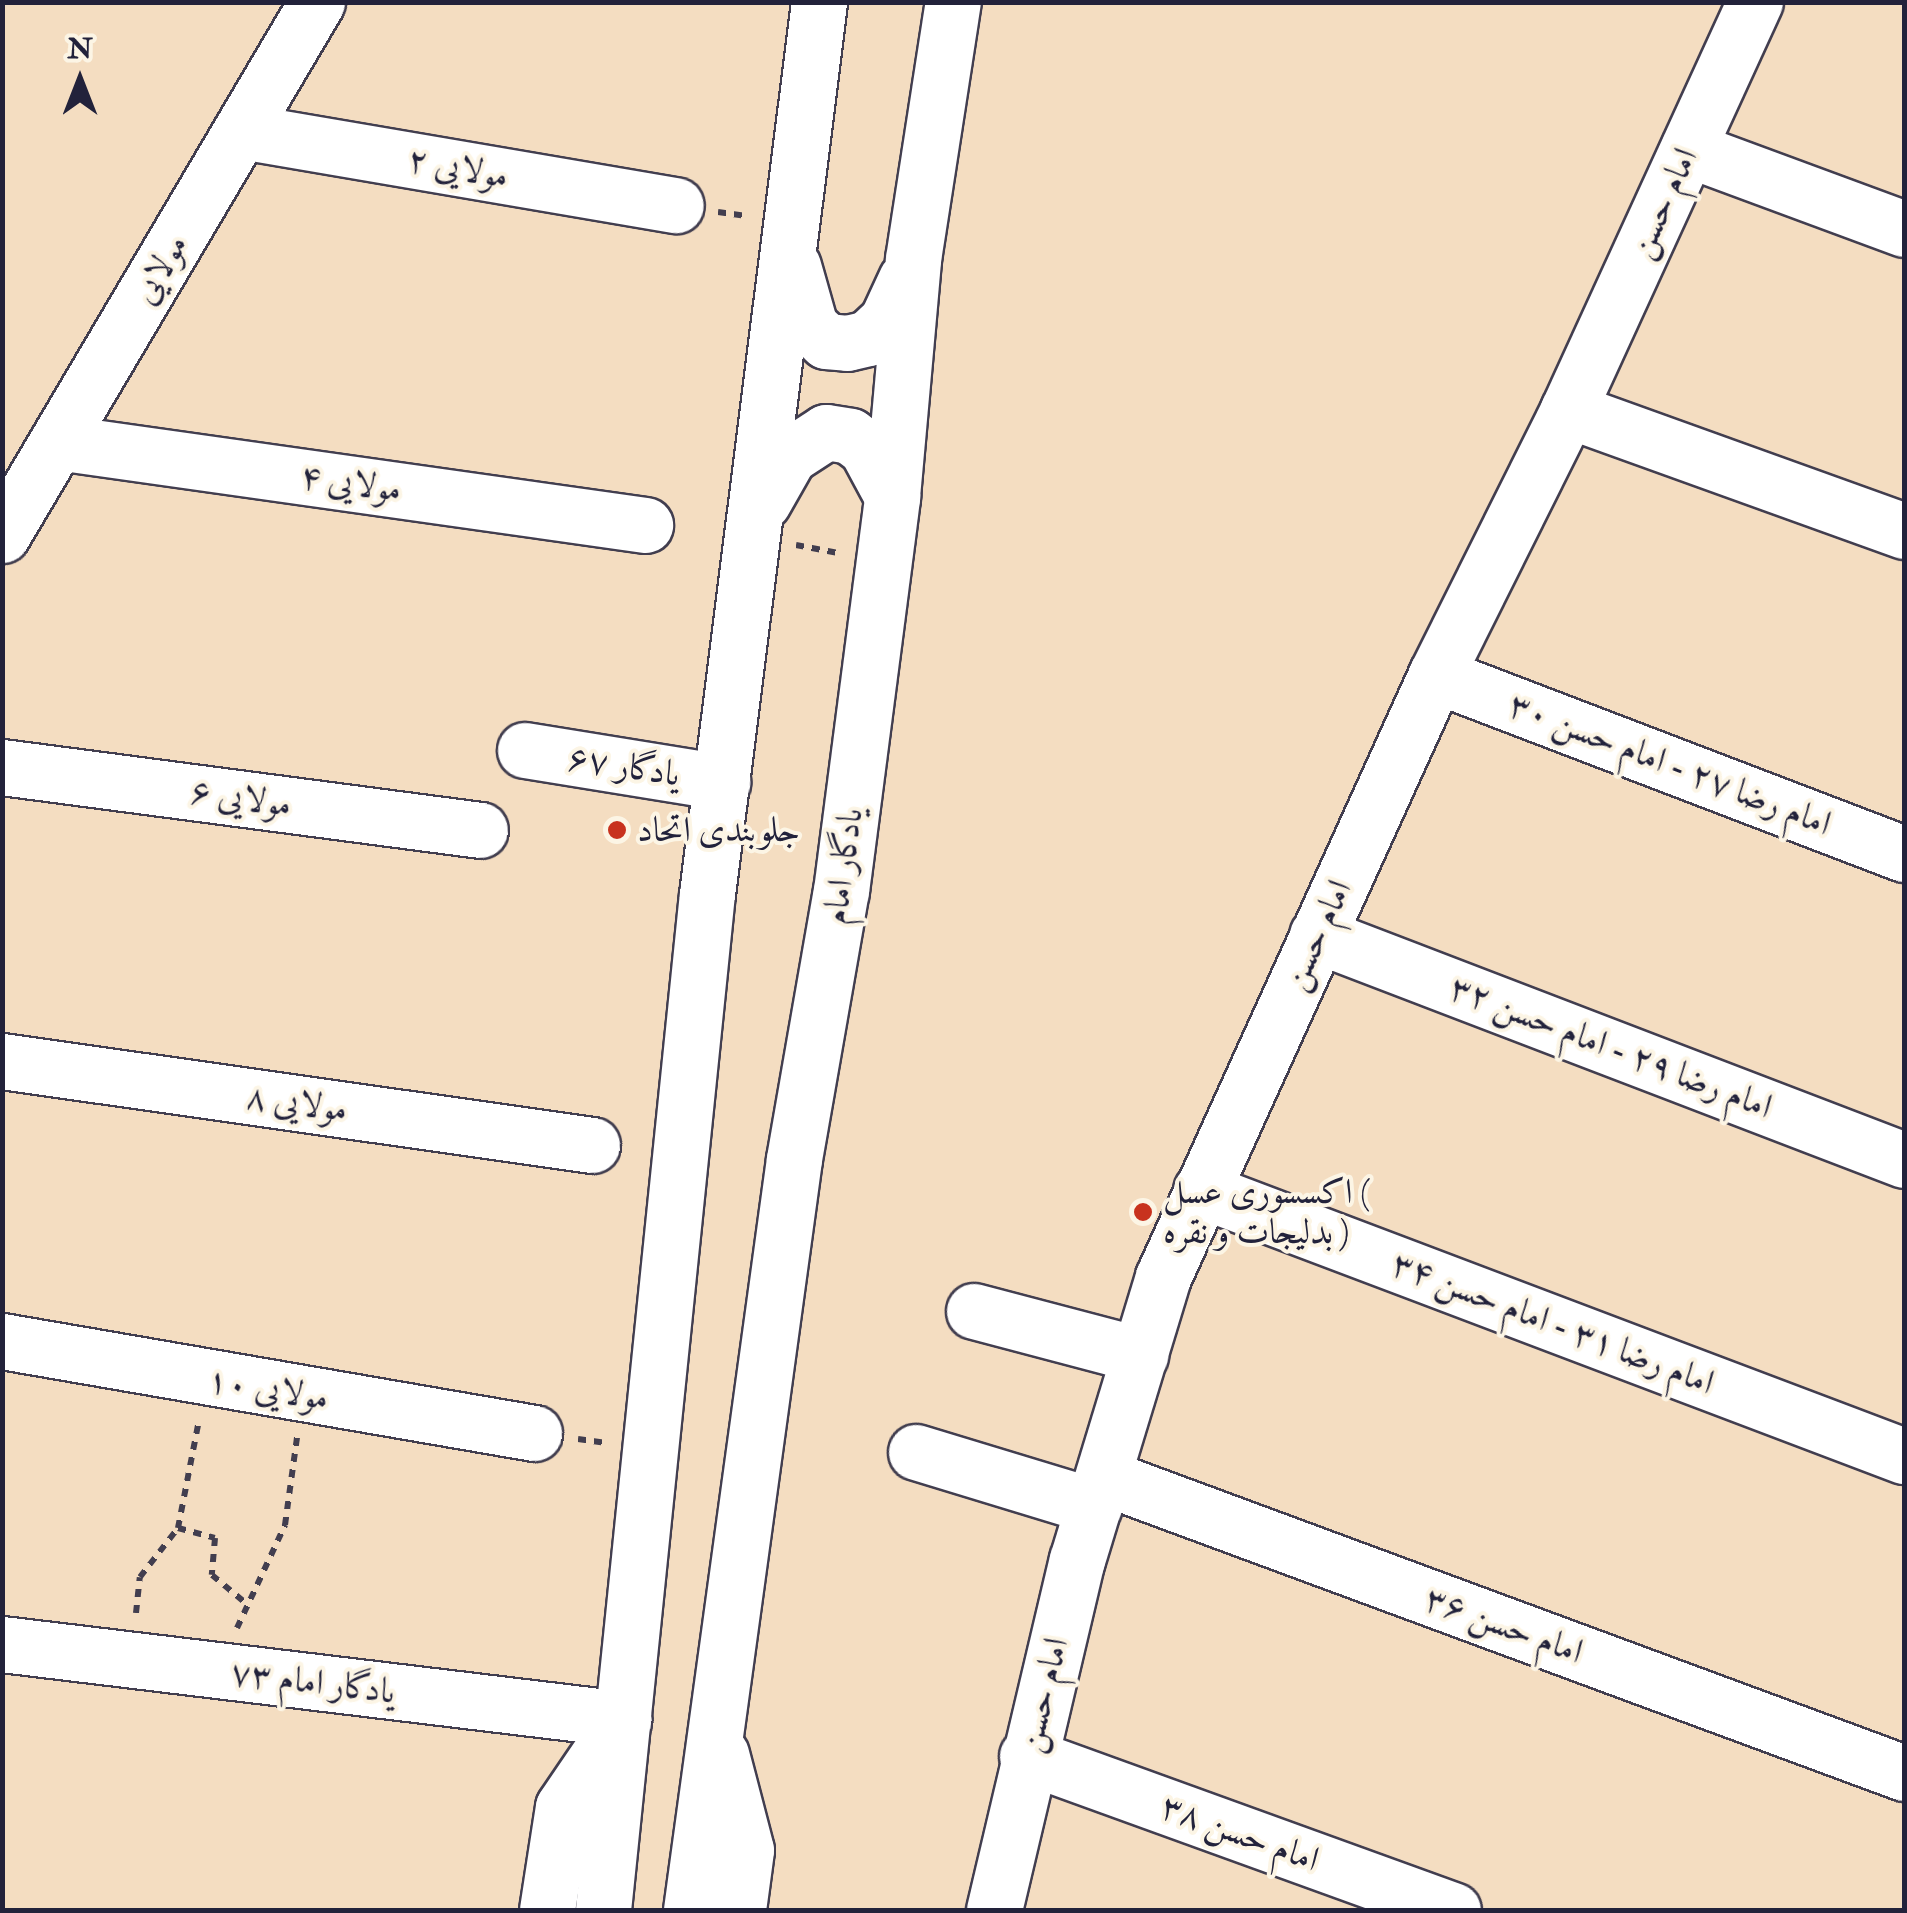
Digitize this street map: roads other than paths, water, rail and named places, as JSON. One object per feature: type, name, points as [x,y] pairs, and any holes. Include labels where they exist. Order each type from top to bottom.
[{"type":"street","name":"مولایی","points":[[2,535],[317,2]]},
{"type":"street","points":[[603,1910],[722,782],[758,524],[790,224],[820,2]]},
{"type":"street","name":"یادگار امام","points":[[690,1910],[794,1160],[841,891],[892,496],[913,259],[953,2]]},
{"type":"street","name":"امام حسن","points":[[994,1910],[1027,1756],[1099,1491],[1164,1277],[1436,675],[1568,410],[1756,2]]},
{"type":"street","name":"مولایی ۲","points":[[241,131],[676,206]]},
{"type":"street","points":[[1688,149],[1904,228]]},
{"type":"street","points":[[790,224],[800,302],[810,326],[826,341],[847,344],[878,329],[898,300],[913,259]]},
{"type":"street","points":[[1568,410],[1904,531]]},
{"type":"street","points":[[758,524],[790,456],[826,432],[850,436],[866,448],[892,496]]},
{"type":"street","name":"مولایی ۴","points":[[57,442],[645,524]]},
{"type":"street","name":"امام رضا ۲۷ - امام حسن ۳۰","points":[[1436,675],[1904,854]]},
{"type":"street","name":"یادگار ۶۷","points":[[525,750],[722,782]]},
{"type":"street","name":"مولایی ۶","points":[[2,767],[480,830]]},
{"type":"street","name":"امام رضا ۲۹ - امام حسن ۳۲","points":[[1318,934],[1904,1160]]},
{"type":"street","name":"مولایی ۸","points":[[2,1061],[592,1145]]},
{"type":"street","name":"امام رضا ۳۱ - امام حسن ۳۴","points":[[1201,1190],[1904,1456]]},
{"type":"street","points":[[974,1311],[1140,1355]]},
{"type":"street","name":"مولایی ۱۰","points":[[2,1341],[208,1380],[534,1433]]},
{"type":"street","name":"امام حسن ۳۶","points":[[916,1452],[1099,1491],[1904,1773]]},
{"type":"street","name":"یادگار امام ۷۳","points":[[2,1644],[623,1719]]},
{"type":"street","points":[[548,1910],[564,1807],[623,1719]]},
{"type":"street","points":[[714,1727],[746,1850],[738,1910]]},
{"type":"street","name":"امام حسن ۳۸","points":[[1027,1756],[1454,1910]]},
{"type":"place","name":"جلوبندی اتحاد","points":[[617,830]]},
{"type":"place","name":"اکسسوری عسل ( بدلیجات و نقره )","points":[[1143,1212]]}]
